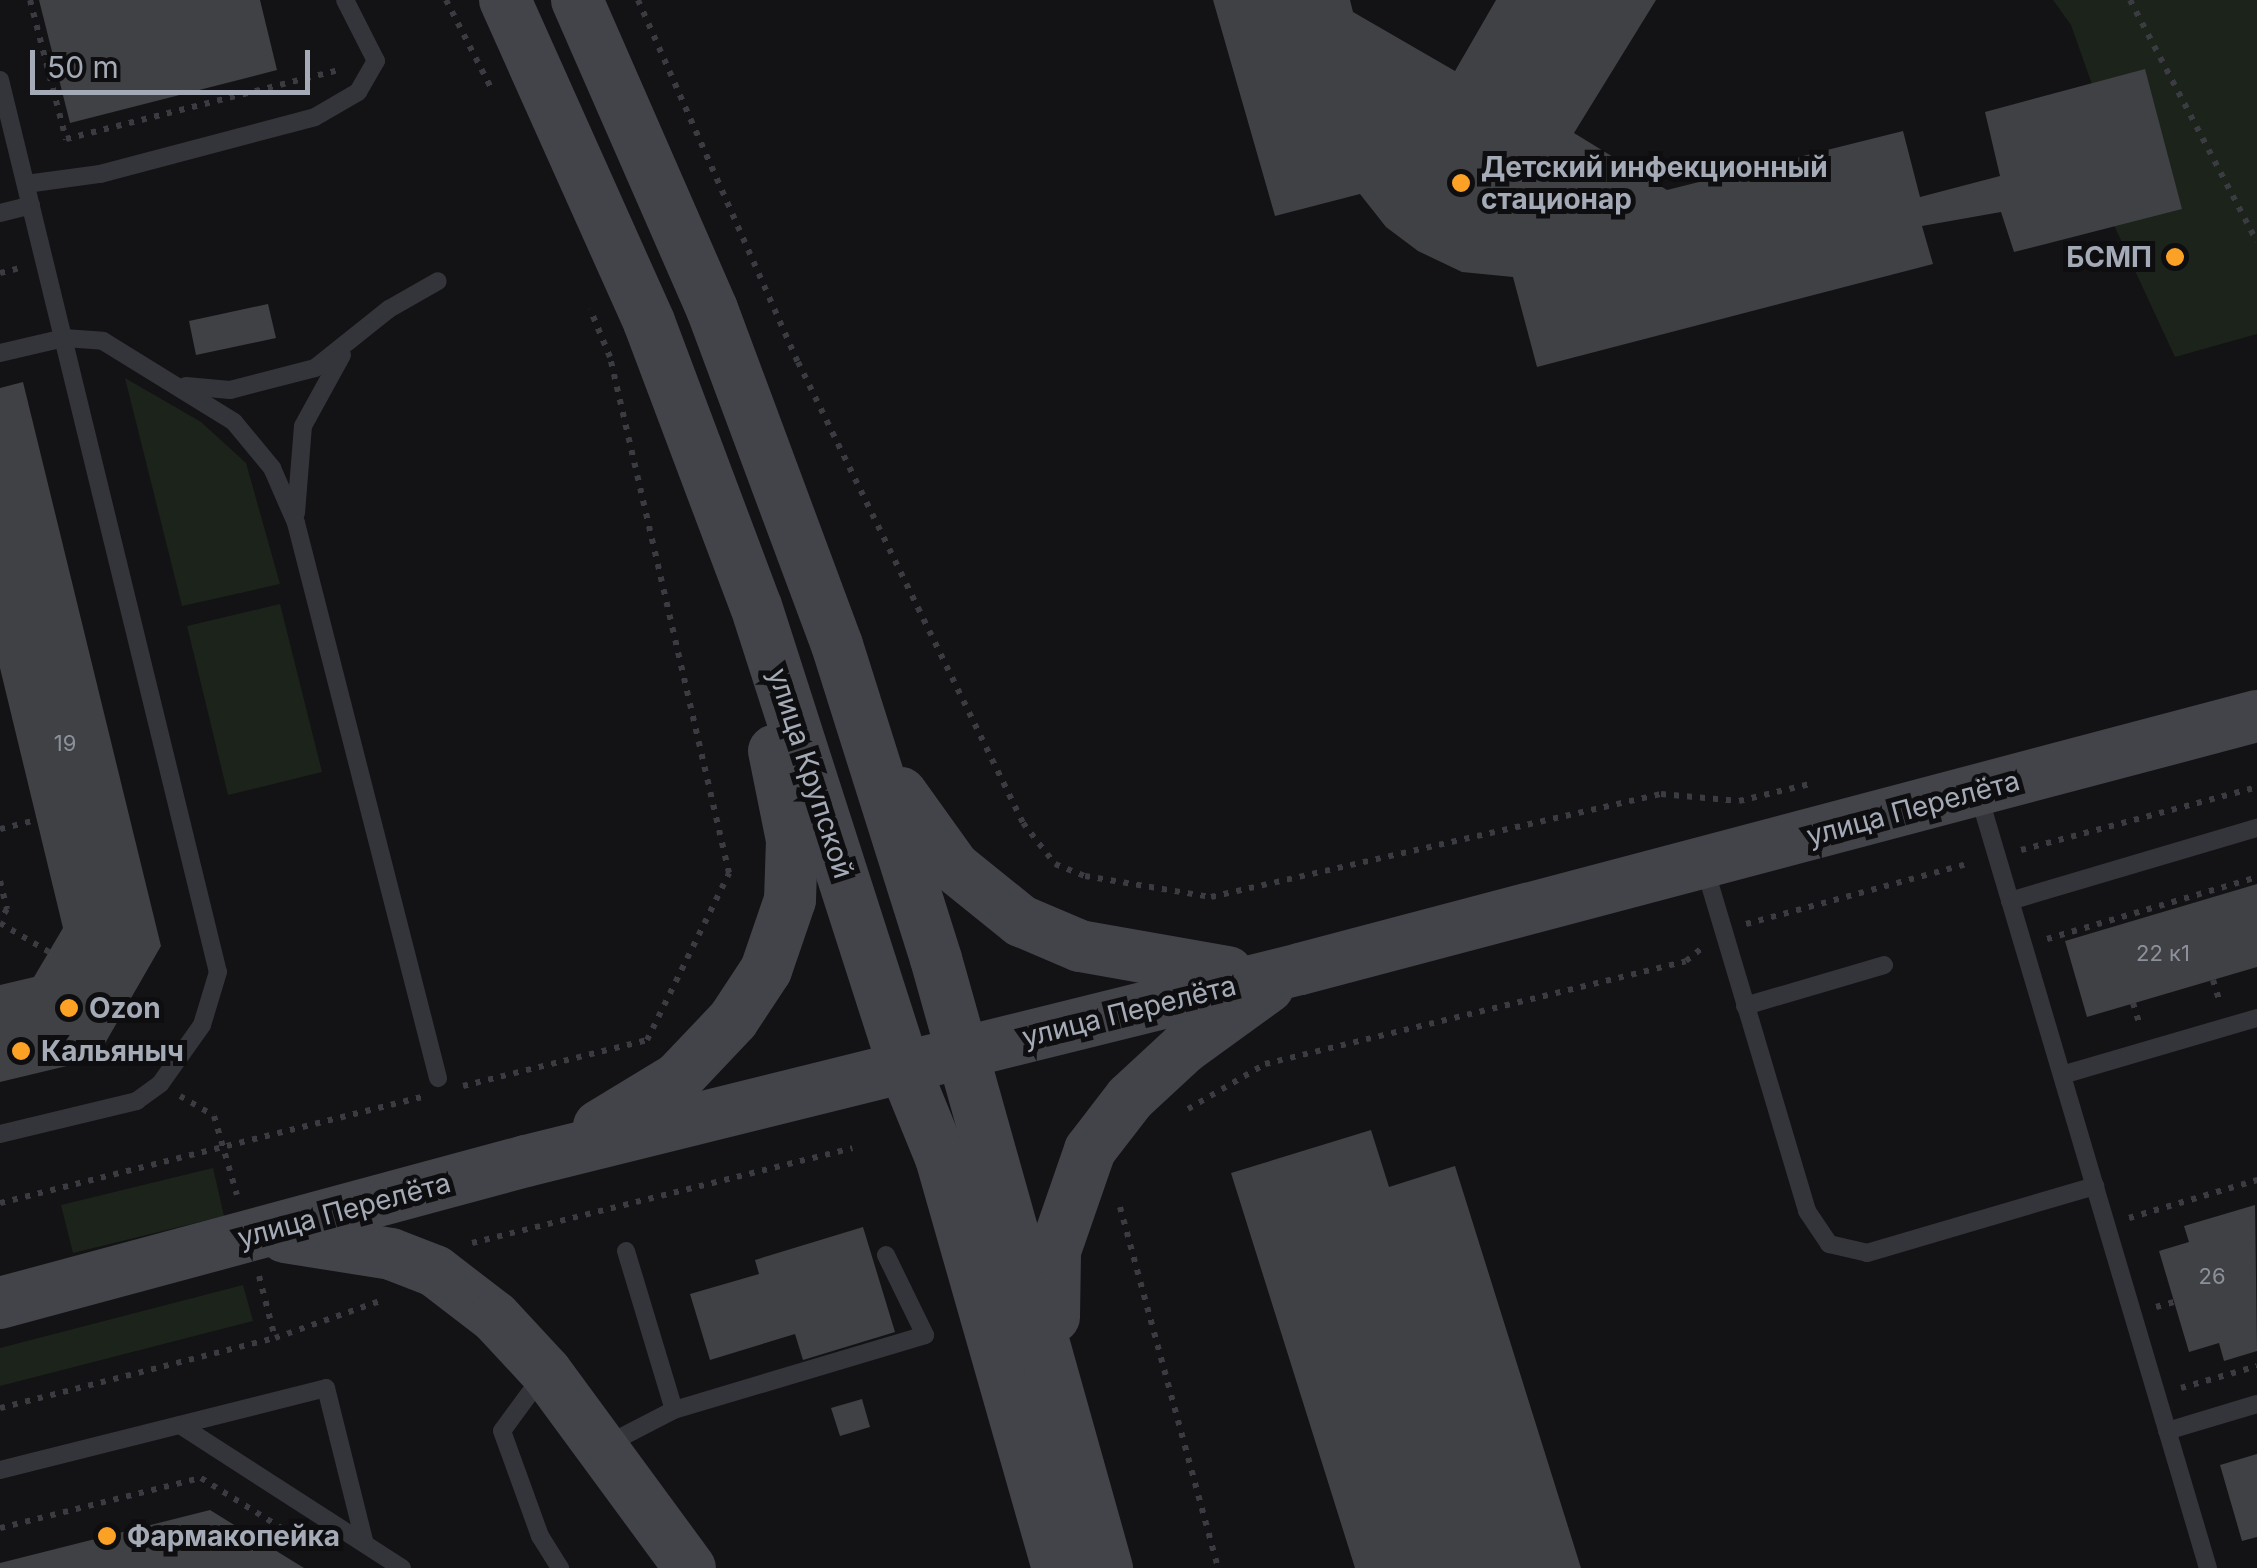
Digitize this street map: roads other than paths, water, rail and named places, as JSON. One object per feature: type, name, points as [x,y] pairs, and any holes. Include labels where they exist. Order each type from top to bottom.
[{"type":"main road","name":"улица Крупской","points":[[505,0],[649,322],[756,606],[904,1067],[941,1158],[1058,1568]]},
{"type":"main road","points":[[577,0],[712,309],[875,758],[1107,1568]]},
{"type":"main road","points":[[526,1160],[616,1118],[678,1078],[732,1020],[766,970],[790,900],[792,840],[756,606]]},
{"type":"main road","name":"улица Перелёта","points":[[0,1303],[253,1240],[526,1160],[1300,968],[2257,716]]},
{"type":"main road","points":[[875,758],[954,867],[1020,921],[1080,946],[1155,964],[1228,972],[1300,968]]},
{"type":"main road","points":[[1053,1374],[1055,1251],[1090,1150],[1130,1098],[1184,1048],[1239,1004],[1300,968]]},
{"type":"main road","points":[[253,1240],[347,1244],[434,1271],[495,1317],[546,1372],[690,1568]]},
{"type":"lane","points":[[26,184],[100,174],[315,116],[358,92],[376,61],[345,0]]},
{"type":"lane","points":[[0,80],[218,972],[202,1025],[160,1084],[136,1101],[0,1134]]},
{"type":"lane","points":[[0,214],[31,206]]},
{"type":"lane","points":[[186,386],[230,390],[274,383],[315,368],[352,343],[390,309],[438,281]]},
{"type":"lane","points":[[0,353],[64,338],[103,341],[186,386],[234,422],[272,468],[296,522],[440,1085]]},
{"type":"lane","points":[[296,522],[294,474],[303,426],[322,382],[352,343]]},
{"type":"lane","points":[[1977,791],[2208,1568]]},
{"type":"lane","points":[[2010,901],[2257,828]]},
{"type":"lane","points":[[1704,864],[1806,1211],[1829,1244],[1867,1253],[2095,1186]]},
{"type":"lane","points":[[1746,1006],[1884,965]]},
{"type":"lane","points":[[2062,1076],[2257,1018]]},
{"type":"lane","points":[[626,1251],[674,1410]]},
{"type":"lane","points":[[599,1448],[674,1410],[925,1335],[886,1255]]},
{"type":"lane","points":[[546,1372],[502,1431],[540,1536],[560,1568]]},
{"type":"lane","points":[[0,1470],[326,1388],[364,1540]]},
{"type":"lane","points":[[2167,1430],[2257,1404]]},
{"type":"lane","points":[[180,1425],[402,1568]]},
{"type":"place","name":"Детский инфекционный стационар","points":[[1461,183]]},
{"type":"place","name":"БСМП","points":[[2175,257]]},
{"type":"place","name":"Ozon","points":[[69,1008]]},
{"type":"place","name":"Кальяныч","points":[[21,1051]]},
{"type":"place","name":"Фармакопейка","points":[[107,1536]]}]
